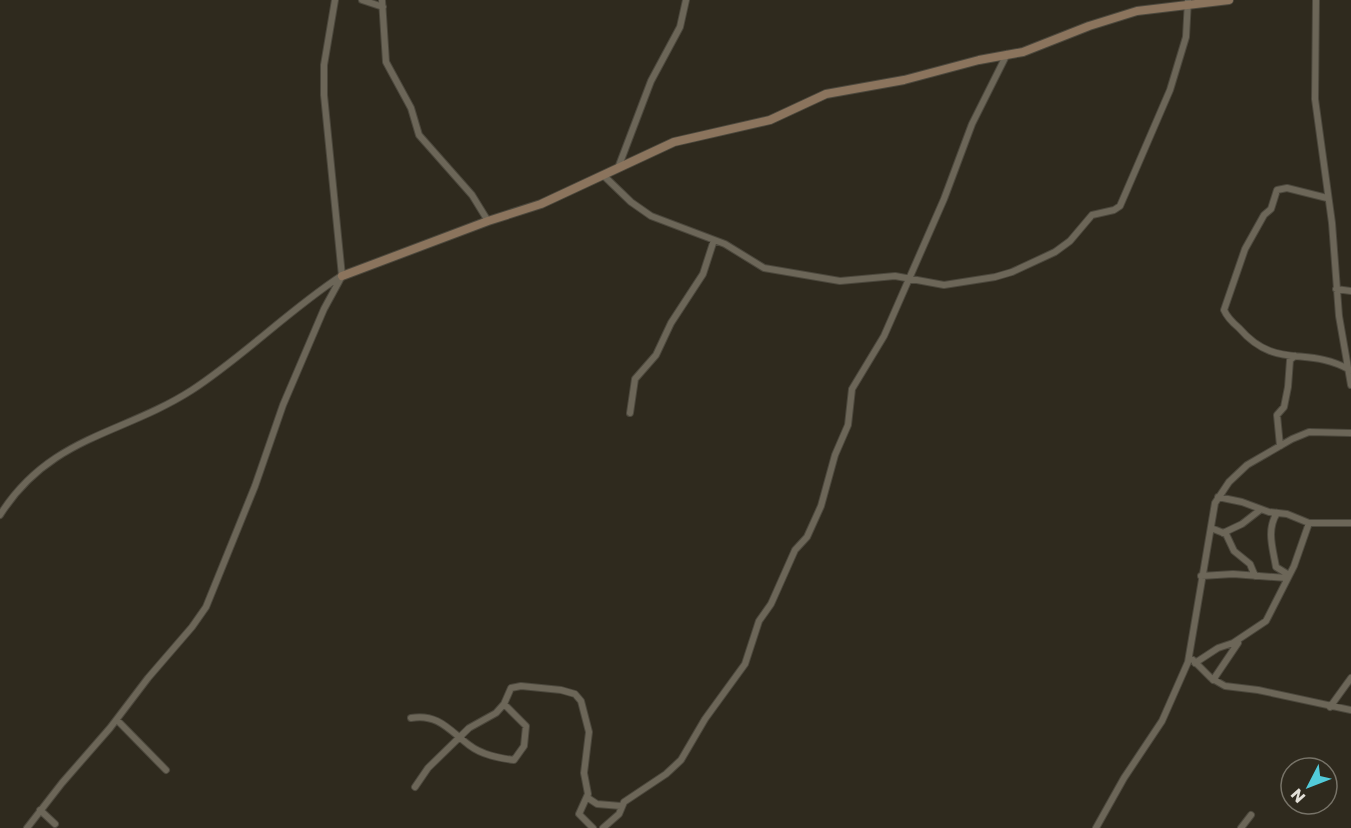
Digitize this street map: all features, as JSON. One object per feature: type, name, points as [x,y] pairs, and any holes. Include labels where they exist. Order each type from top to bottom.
[{"type":"main road","points":[[342,276],[488,221],[541,204],[674,142],[770,120],[826,94],[904,80],[1035,49],[1121,15],[1189,2],[1229,0]]},
{"type":"street","points":[[27,828],[117,720],[206,607],[255,486],[283,405],[324,309],[342,276],[324,95],[325,55],[335,0]]},
{"type":"street","points":[[362,0],[382,3],[386,62],[411,108],[419,135],[472,195],[488,221]]},
{"type":"street","points":[[618,168],[651,81],[680,27],[686,0]]},
{"type":"street","points":[[1316,0],[1315,99],[1336,289],[1351,385]]},
{"type":"street","points":[[603,175],[631,202],[651,216],[714,240],[764,268],[778,272],[840,281],[881,276],[909,278],[944,285],[982,280],[1012,272],[1061,248],[1094,213],[1118,208],[1167,100],[1183,52],[1189,2]]},
{"type":"street","points":[[588,798],[597,804],[621,806],[666,774],[681,760],[705,719],[745,664],[759,621],[777,593],[795,550],[807,537],[819,512],[835,455],[848,425],[852,389],[884,336],[969,130],[1007,54]]},
{"type":"street","points":[[1327,198],[1287,188],[1277,190],[1272,208],[1264,215],[1245,249],[1224,310],[1251,343],[1270,353],[1317,357],[1350,370]]},
{"type":"street","points":[[630,413],[635,379],[656,355],[671,323],[703,274],[714,240]]},
{"type":"street","points":[[0,515],[16,491],[37,470],[97,433],[192,390],[317,291],[342,276]]},
{"type":"street","points":[[1336,289],[1351,291]]},
{"type":"street","points":[[1280,446],[1277,415],[1284,407],[1290,360],[1296,356]]},
{"type":"street","points":[[1096,828],[1124,778],[1165,715],[1190,657],[1198,616],[1201,576],[1218,497],[1229,482],[1247,465],[1309,432],[1351,433]]},
{"type":"street","points":[[1218,497],[1309,523],[1351,523]]},
{"type":"street","points":[[1223,533],[1242,524],[1260,510]]},
{"type":"street","points":[[1277,513],[1271,547],[1276,567],[1288,576]]},
{"type":"street","points":[[1195,663],[1213,651],[1240,639],[1266,621],[1303,546],[1309,523]]},
{"type":"street","points":[[1211,528],[1223,533],[1234,551],[1253,569],[1255,576]]},
{"type":"street","points":[[1201,576],[1233,574],[1288,576]]},
{"type":"street","points":[[1213,680],[1240,639]]},
{"type":"street","points":[[1190,657],[1213,680],[1225,686],[1258,690],[1351,710]]},
{"type":"street","points":[[1330,706],[1351,678]]},
{"type":"street","points":[[415,787],[428,768],[460,737],[477,722],[493,716],[504,704],[509,691],[516,686],[561,690],[578,697],[590,732],[584,773],[588,798],[579,814],[593,828]]},
{"type":"street","points":[[411,718],[430,717],[449,727],[470,747],[492,756],[514,760],[524,746],[526,726],[504,704]]},
{"type":"street","points":[[117,720],[166,770]]},
{"type":"street","points":[[603,828],[619,814],[621,806]]},
{"type":"street","points":[[40,810],[55,824]]},
{"type":"street","points":[[1241,828],[1251,815]]}]
